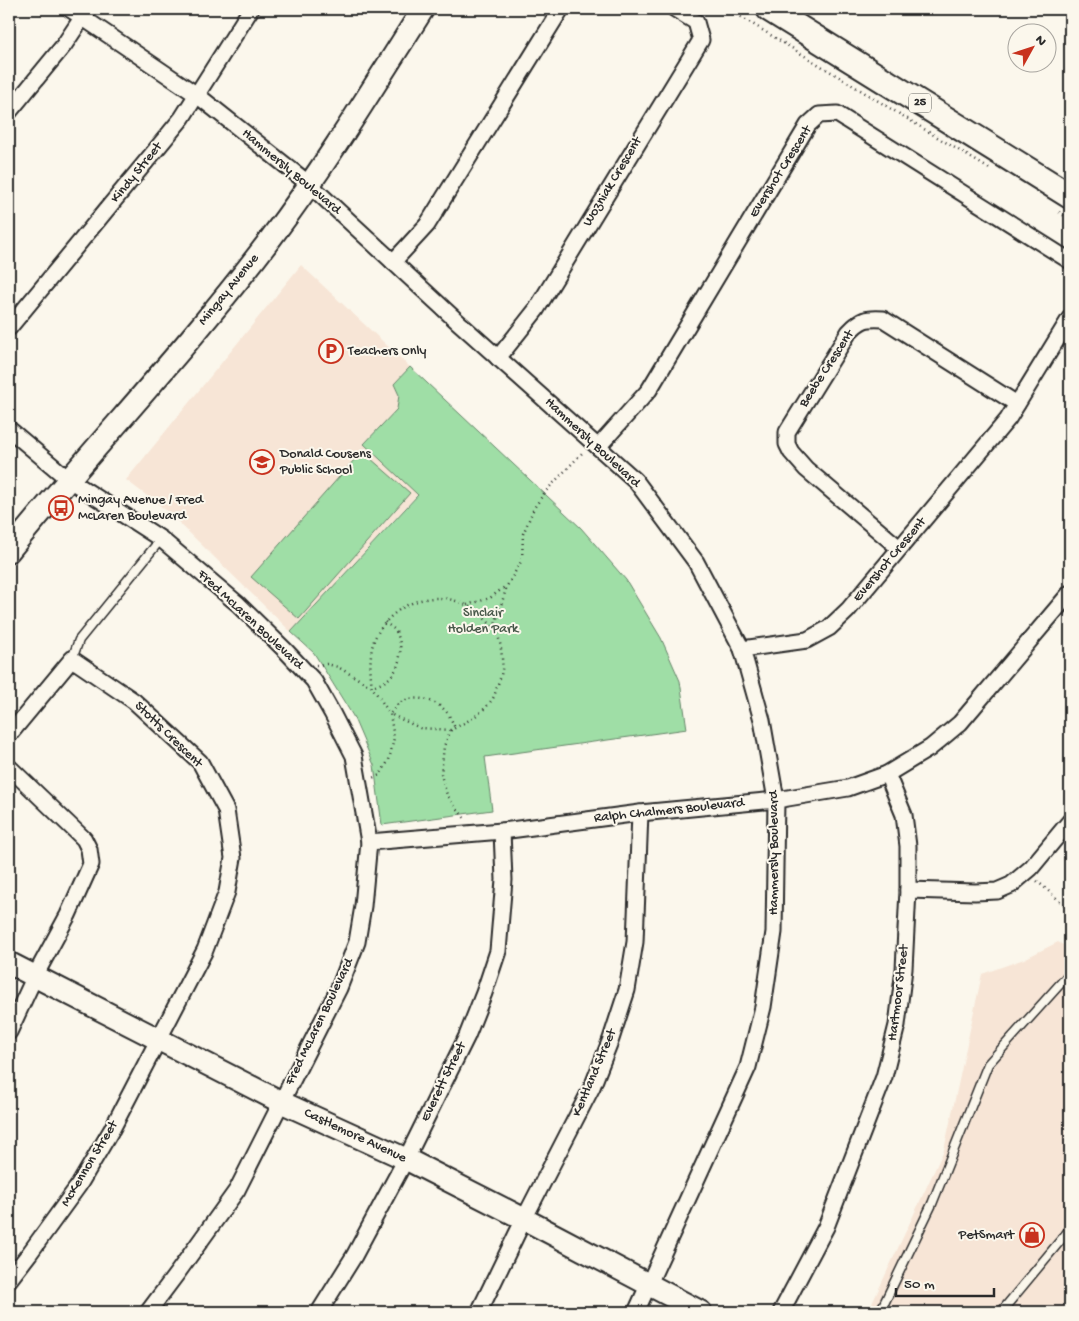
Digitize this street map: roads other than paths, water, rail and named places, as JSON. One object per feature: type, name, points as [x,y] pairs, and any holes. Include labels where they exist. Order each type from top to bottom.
[{"type":"main road","name":"25","points":[[769,9],[1062,203]]},
{"type":"street","name":"Hammersly Boulevard","points":[[70,9],[85,13],[197,95],[309,184],[498,358],[635,480],[696,562],[742,649],[762,720],[776,800],[774,932],[763,1007],[744,1076],[636,1312]]},
{"type":"street","name":"Kindy Street","points":[[9,328],[182,118],[251,9]]},
{"type":"street","name":"Mingay Avenue","points":[[9,551],[68,479],[185,345],[271,238],[336,147],[423,9]]},
{"type":"street","points":[[394,262],[428,224],[561,9]]},
{"type":"street","name":"Wozniak Crescent","points":[[498,358],[536,310],[701,40],[696,22],[675,9]]},
{"type":"street","points":[[9,112],[64,45],[85,13]]},
{"type":"street","name":"Evershot Crescent","points":[[595,444],[649,390],[808,125],[819,115],[837,114],[1070,261]]},
{"type":"street","name":"Beebe Crescent","points":[[899,548],[806,469],[791,452],[787,444],[787,432],[849,332],[858,322],[870,318],[883,319],[1017,404]]},
{"type":"street","name":"Evershot Crescent","points":[[742,649],[807,640],[829,628],[848,610],[1008,419],[1070,318]]},
{"type":"street","name":"Fred McLaren Boulevard","points":[[9,428],[68,479],[161,539],[238,604],[314,681],[354,756],[369,842],[363,906],[357,942],[339,988],[237,1190],[148,1312]]},
{"type":"street","name":"Ralph Chalmers Boulevard","points":[[369,842],[502,831],[640,813],[776,800],[848,788],[887,774],[930,748],[960,722],[1070,593]]},
{"type":"street","points":[[9,735],[72,659]]},
{"type":"street","name":"Stotts Crescent","points":[[72,659],[134,701],[200,762],[226,810],[232,858],[227,892],[205,950],[158,1040]]},
{"type":"street","points":[[9,767],[84,839],[89,849],[91,864],[9,1032]]},
{"type":"street","name":"Hartmoor Street","points":[[781,1312],[826,1227],[884,1077],[897,1026],[904,969],[908,846],[904,814],[887,774]]},
{"type":"street","name":"Kentland Street","points":[[479,1312],[524,1219],[592,1087],[627,990],[635,942],[640,813]]},
{"type":"street","points":[[908,890],[997,891],[1011,885],[1031,868],[1070,821]]},
{"type":"street","name":"Everett Street","points":[[319,1312],[354,1256],[406,1159],[467,1036],[484,993],[498,951],[504,880],[502,831]]},
{"type":"street","name":"Castlemore Avenue","points":[[9,963],[281,1102],[406,1159],[701,1312]]},
{"type":"street","name":"McKennon Street","points":[[9,1280],[79,1185],[112,1129],[158,1040]]},
{"type":"lane","points":[[72,659],[79,640],[161,539]]},
{"type":"lane","points":[[880,1312],[932,1204],[988,1064],[1070,973]]},
{"type":"lane","points":[[1001,1312],[1070,1229]]},
{"type":"place","name":"Teachers Only","points":[[331,351]]},
{"type":"place","name":"Donald Cousens Public School","points":[[262,462]]},
{"type":"place","name":"Mingay Avenue / Fred McLaren Boulevard","points":[[61,508]]},
{"type":"place","name":"PetSmart","points":[[1032,1235]]},
{"type":"park label","name":"Sinclair Holden Park","points":[[483,622]]}]
